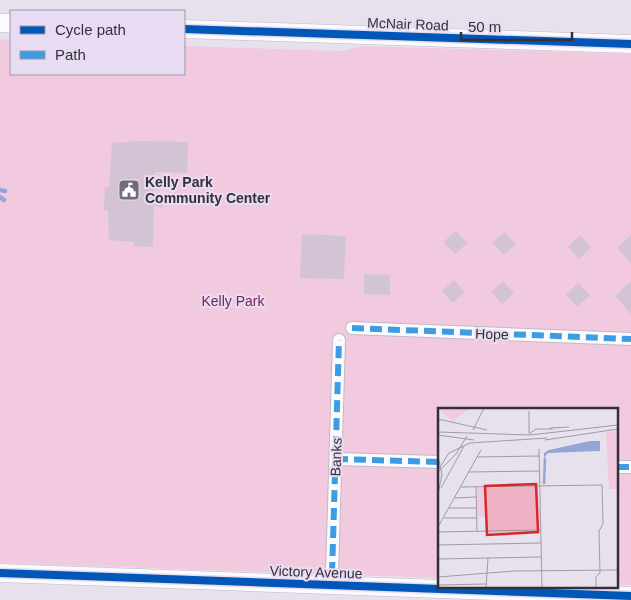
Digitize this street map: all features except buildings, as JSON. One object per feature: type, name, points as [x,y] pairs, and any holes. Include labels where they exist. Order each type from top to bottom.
[{"type":"street","name":"McNair Road","points":[[185,29],[631,44]]},
{"type":"street","name":"Hope","points":[[352,328],[631,339]]},
{"type":"street","name":"Banks","points":[[332,574],[339,340]]},
{"type":"street","points":[[336,459],[438,462]]},
{"type":"street","points":[[618,467],[631,467]]},
{"type":"street","name":"Victory Avenue","points":[[0,574],[631,596]]},
{"type":"green space","name":"Kelly Park","points":[[0,39],[10,40],[10,75],[185,75],[185,46],[342,51],[363,46],[631,54],[631,585],[618,585],[618,408],[438,408],[438,578],[0,563]]},
{"type":"waterway","points":[[0,190],[5,191]]},
{"type":"waterway","points":[[0,197],[4,200]]},
{"type":"marked path","points":[[352,328],[631,339]]},
{"type":"marked path","points":[[332,574],[339,340]]},
{"type":"marked path","points":[[336,459],[438,462]]},
{"type":"marked path","points":[[618,467],[631,467]]},
{"type":"cycle path","points":[[185,29],[631,44]]},
{"type":"cycle path","points":[[0,573],[631,596]]},
{"type":"place","name":"Kelly Park Community Center","points":[[129,190]]}]
